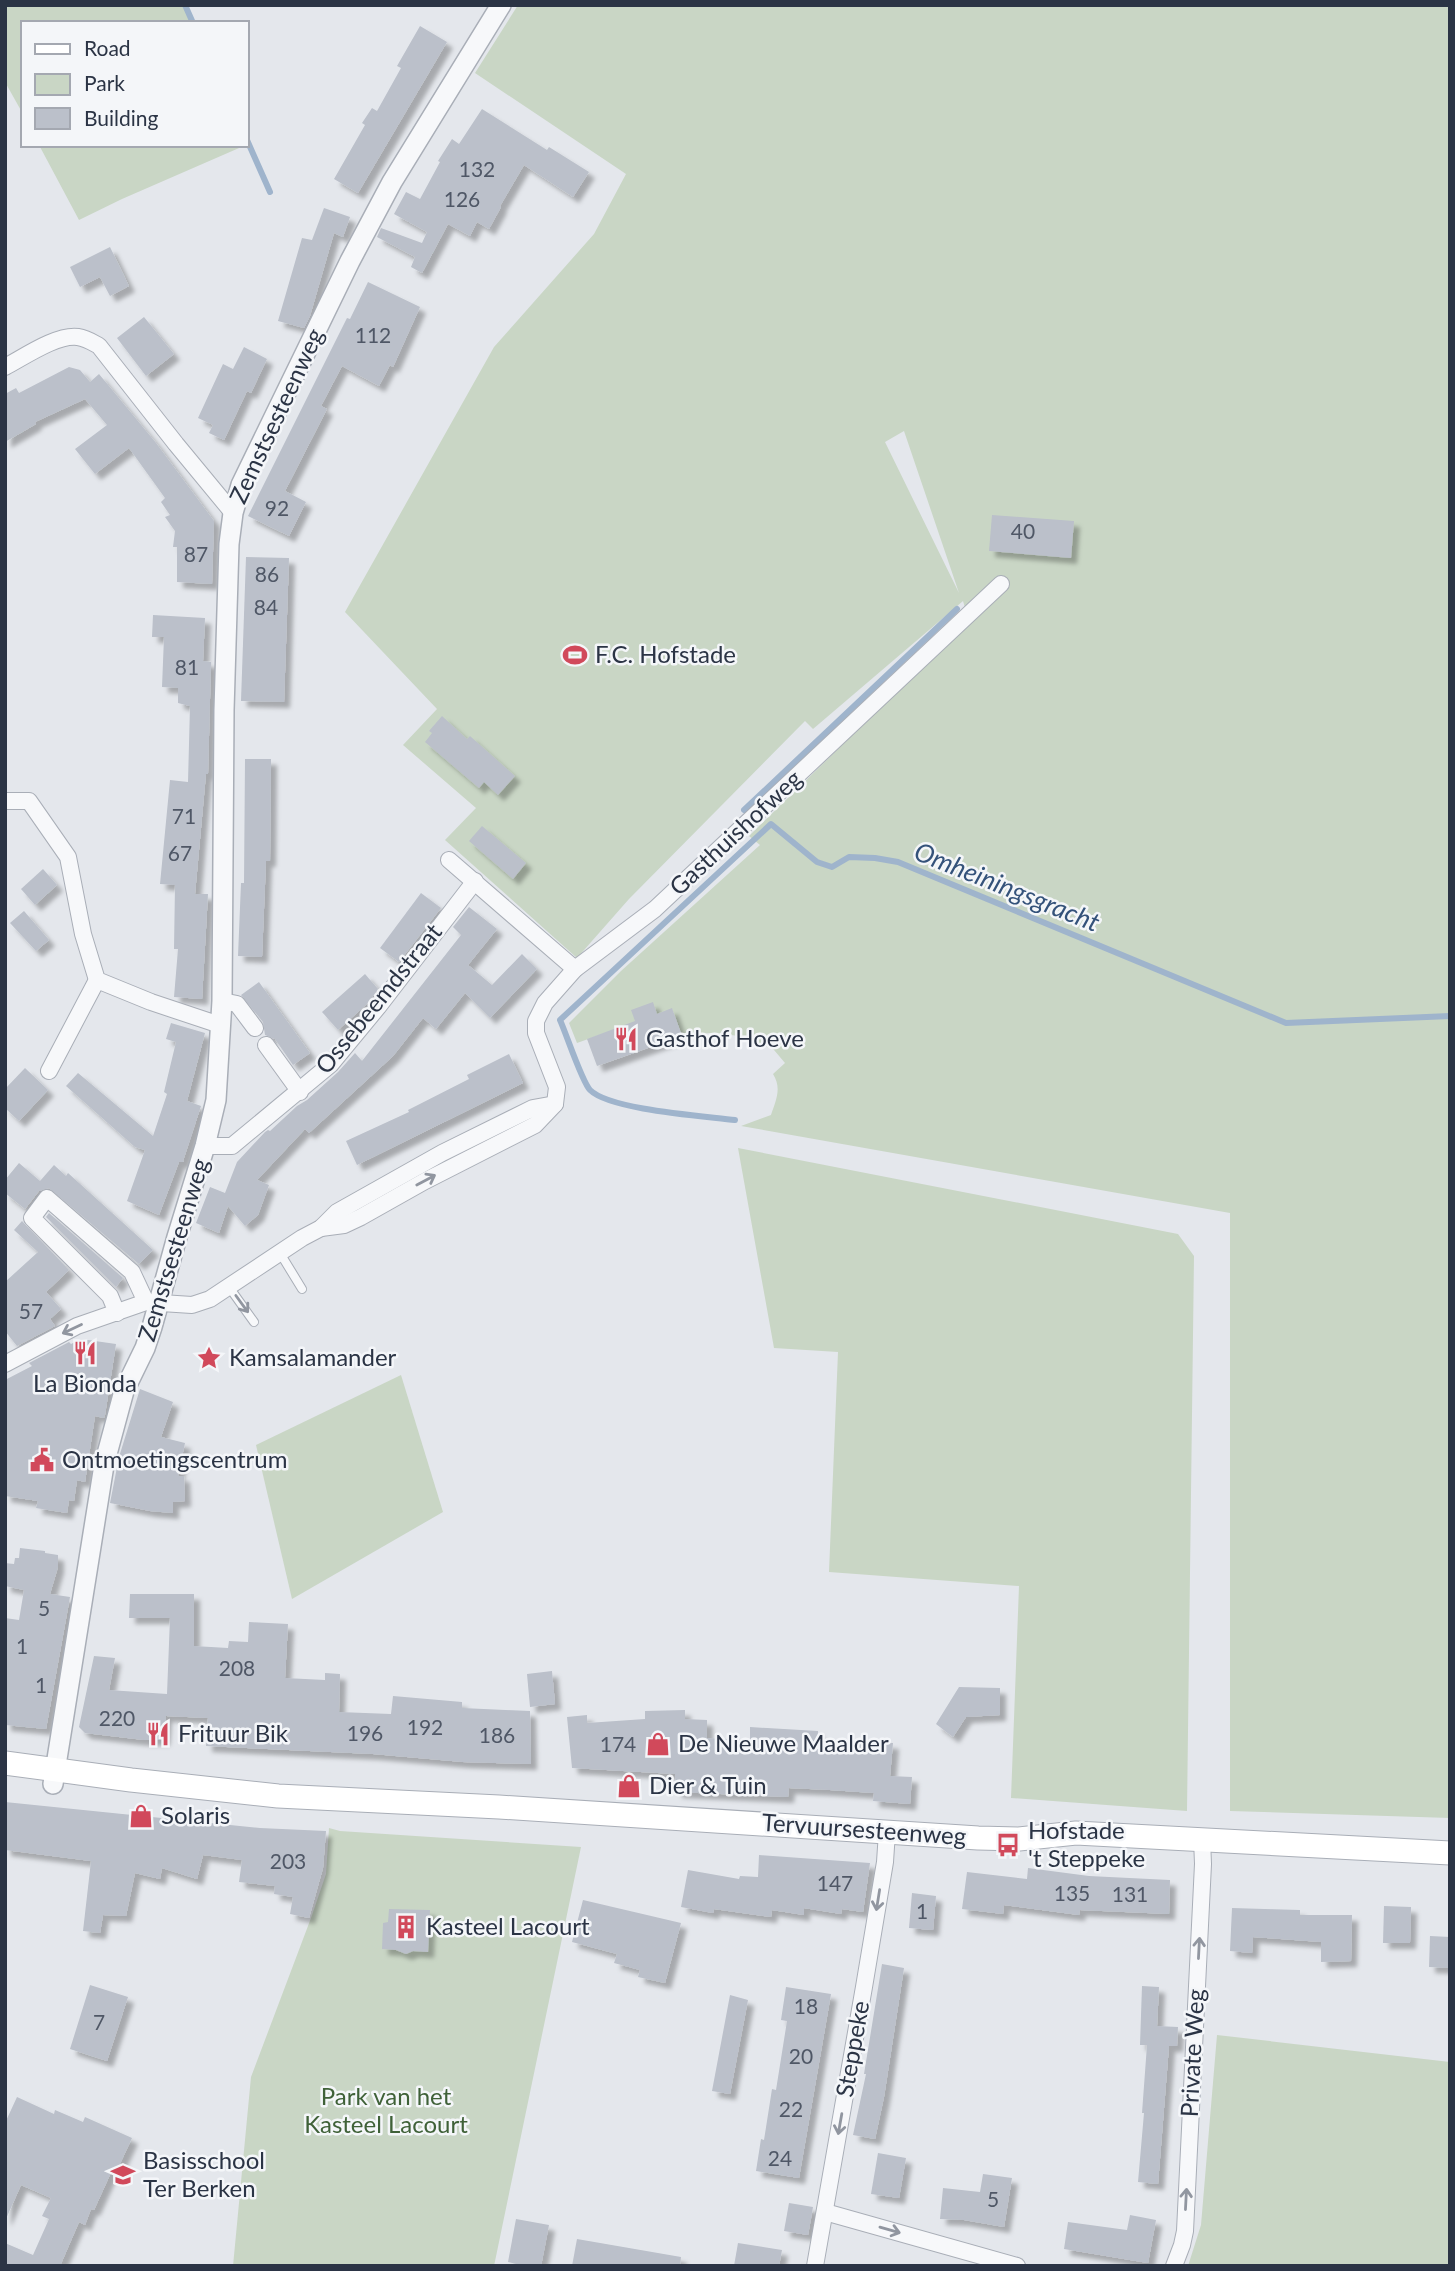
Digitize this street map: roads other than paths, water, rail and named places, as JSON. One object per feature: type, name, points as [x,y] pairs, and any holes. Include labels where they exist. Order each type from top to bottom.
[{"type":"main road","name":"Tervuursesteenweg","points":[[5,1763],[54,1777]]},
{"type":"main road","name":"Tervuursesteenweg","points":[[5,1779],[54,1777],[131,1780],[278,1796],[1019,1839],[1076,1833],[1450,1853]]},
{"type":"street","name":"Zemstsesteenweg","points":[[54,1777],[104,1465],[124,1391],[145,1348],[153,1302],[177,1237],[216,1100],[222,1001],[224,693],[229,544],[233,513],[242,485],[350,261],[392,182],[501,5]]},
{"type":"street","points":[[5,367],[50,343],[76,336],[99,346],[233,513]]},
{"type":"street","name":"Gasthuishofweg","points":[[153,1302],[192,1305],[210,1300],[321,1228],[337,1212],[454,1166],[514,1126],[533,1108],[555,1104],[557,1087],[536,1033],[536,1021],[545,1003],[575,969],[655,909],[1001,584]]},
{"type":"street","points":[[5,801],[29,801],[68,857],[83,934],[97,980],[49,1071]]},
{"type":"street","points":[[449,860],[575,969]]},
{"type":"street","name":"Ossebeemdstraat","points":[[205,1146],[232,1146],[331,1064],[475,881]]},
{"type":"street","points":[[97,980],[151,1002],[220,1024]]},
{"type":"street","points":[[222,1001],[237,1004],[255,1028]]},
{"type":"street","points":[[266,1045],[300,1092]]},
{"type":"street","name":"Gasthuishofweg","points":[[384,1194],[446,1151],[514,1126]]},
{"type":"street","points":[[446,1151],[454,1166]]},
{"type":"street","points":[[5,1364],[77,1325],[117,1313],[153,1302],[132,1272],[47,1198],[32,1218],[110,1296],[117,1313]]},
{"type":"street","name":"Steppeke","points":[[815,2266],[885,1862],[887,1832]]},
{"type":"street","name":"Private Weg","points":[[1174,2266],[1185,2231],[1202,1839]]},
{"type":"street","points":[[825,2212],[1017,2266]]},
{"type":"lane","points":[[279,1253],[302,1289]]},
{"type":"lane","points":[[229,1287],[254,1322]]},
{"type":"waterway","points":[[185,5],[192,21]]},
{"type":"waterway","points":[[248,142],[270,192]]},
{"type":"waterway","points":[[744,810],[957,609]]},
{"type":"waterway","name":"Omheiningsgracht","points":[[735,1120],[658,1111],[601,1097],[587,1085],[560,1020],[771,824],[817,862],[832,867],[849,857],[898,862],[1286,1023],[1450,1016]]},
{"type":"place","name":"F.C. Hofstade","points":[[575,655]]},
{"type":"place","name":"Gasthof Hoeve","points":[[626,1039]]},
{"type":"place","name":"La Bionda","points":[[85,1353]]},
{"type":"place","name":"Kamsalamander","points":[[209,1358]]},
{"type":"place","name":"Ontmoetingscentrum","points":[[42,1460]]},
{"type":"place","name":"Frituur Bik","points":[[158,1734]]},
{"type":"place","name":"De Nieuwe Maalder","points":[[658,1744]]},
{"type":"place","name":"Dier & Tuin","points":[[629,1786]]},
{"type":"place","name":"Solaris","points":[[141,1816]]},
{"type":"place","name":"Hofstade 't Steppeke","points":[[1008,1845]]},
{"type":"place","name":"Kasteel Lacourt","points":[[406,1927]]},
{"type":"place","name":"Basisschool Ter Berken","points":[[123,2175]]},
{"type":"park label","name":"Park van het Kasteel Lacourt","points":[[386,2111]]}]
